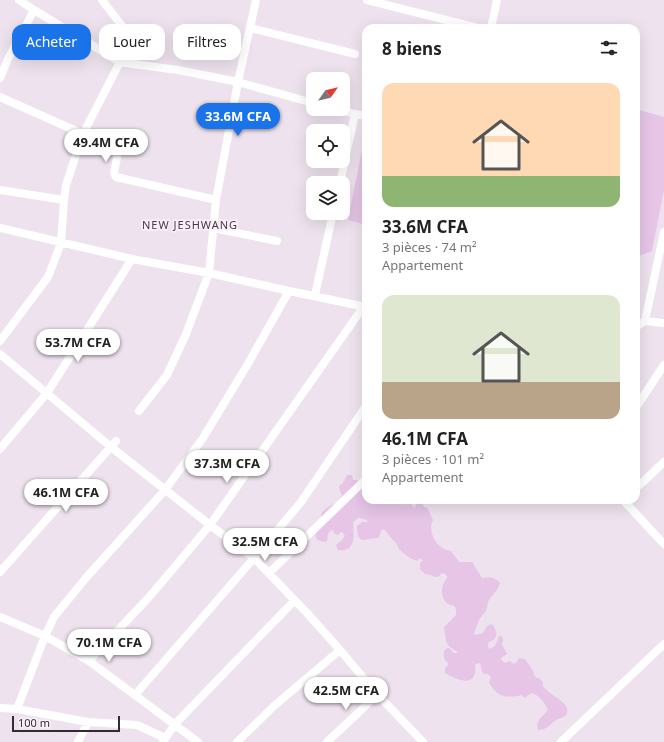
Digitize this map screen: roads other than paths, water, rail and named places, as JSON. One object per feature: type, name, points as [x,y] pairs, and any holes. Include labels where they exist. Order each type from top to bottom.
[{"type":"street","points":[[19,0],[120,62],[178,70],[238,82],[306,101]]},
{"type":"street","points":[[102,0],[132,39],[133,64]]},
{"type":"street","points":[[139,411],[166,375],[186,334],[209,273],[216,200],[238,82],[256,0]]},
{"type":"street","points":[[367,0],[462,24]]},
{"type":"street","points":[[492,24],[497,0]]},
{"type":"street","points":[[0,78],[8,59],[34,10]]},
{"type":"street","points":[[250,28],[355,54]]},
{"type":"street","points":[[0,341],[48,277],[61,243],[66,185],[83,134],[120,62]]},
{"type":"street","points":[[0,97],[83,134],[115,146],[118,149],[114,173],[116,177],[216,200]]},
{"type":"street","points":[[350,113],[362,115]]},
{"type":"street","points":[[342,176],[355,114]]},
{"type":"street","points":[[0,190],[64,200]]},
{"type":"street","points":[[315,295],[331,220]]},
{"type":"street","points":[[214,228],[277,241]]},
{"type":"street","points":[[0,229],[132,259],[209,273],[362,305]]},
{"type":"street","points":[[645,321],[664,232]]},
{"type":"street","points":[[0,449],[47,393],[132,259]]},
{"type":"street","points":[[17,710],[45,636],[54,618],[85,579],[165,490],[203,438],[249,362],[289,291]]},
{"type":"street","points":[[89,661],[150,596],[210,526],[362,310]]},
{"type":"street","points":[[640,324],[645,321],[664,323]]},
{"type":"street","points":[[0,354],[47,393],[114,444],[165,490],[210,526],[254,558],[295,600],[418,740]]},
{"type":"street","points":[[640,402],[664,365]]},
{"type":"street","points":[[135,695],[301,502],[362,412]]},
{"type":"street","points":[[0,572],[114,444]]},
{"type":"street","points":[[640,484],[664,462]]},
{"type":"street","points":[[269,573],[362,483]]},
{"type":"street","points":[[627,504],[664,544]]},
{"type":"street","points":[[0,708],[88,722],[137,725],[164,740],[175,724],[295,600]]},
{"type":"street","points":[[0,617],[45,636],[89,661],[198,742]]},
{"type":"street","points":[[561,742],[664,644]]},
{"type":"street","points":[[237,742],[274,706],[340,650]]},
{"type":"street","points":[[326,742],[378,694]]},
{"type":"street","points":[[78,742],[88,722]]},
{"type":"district","name":"NEW JESHWANG","points":[[190,225]]}]
